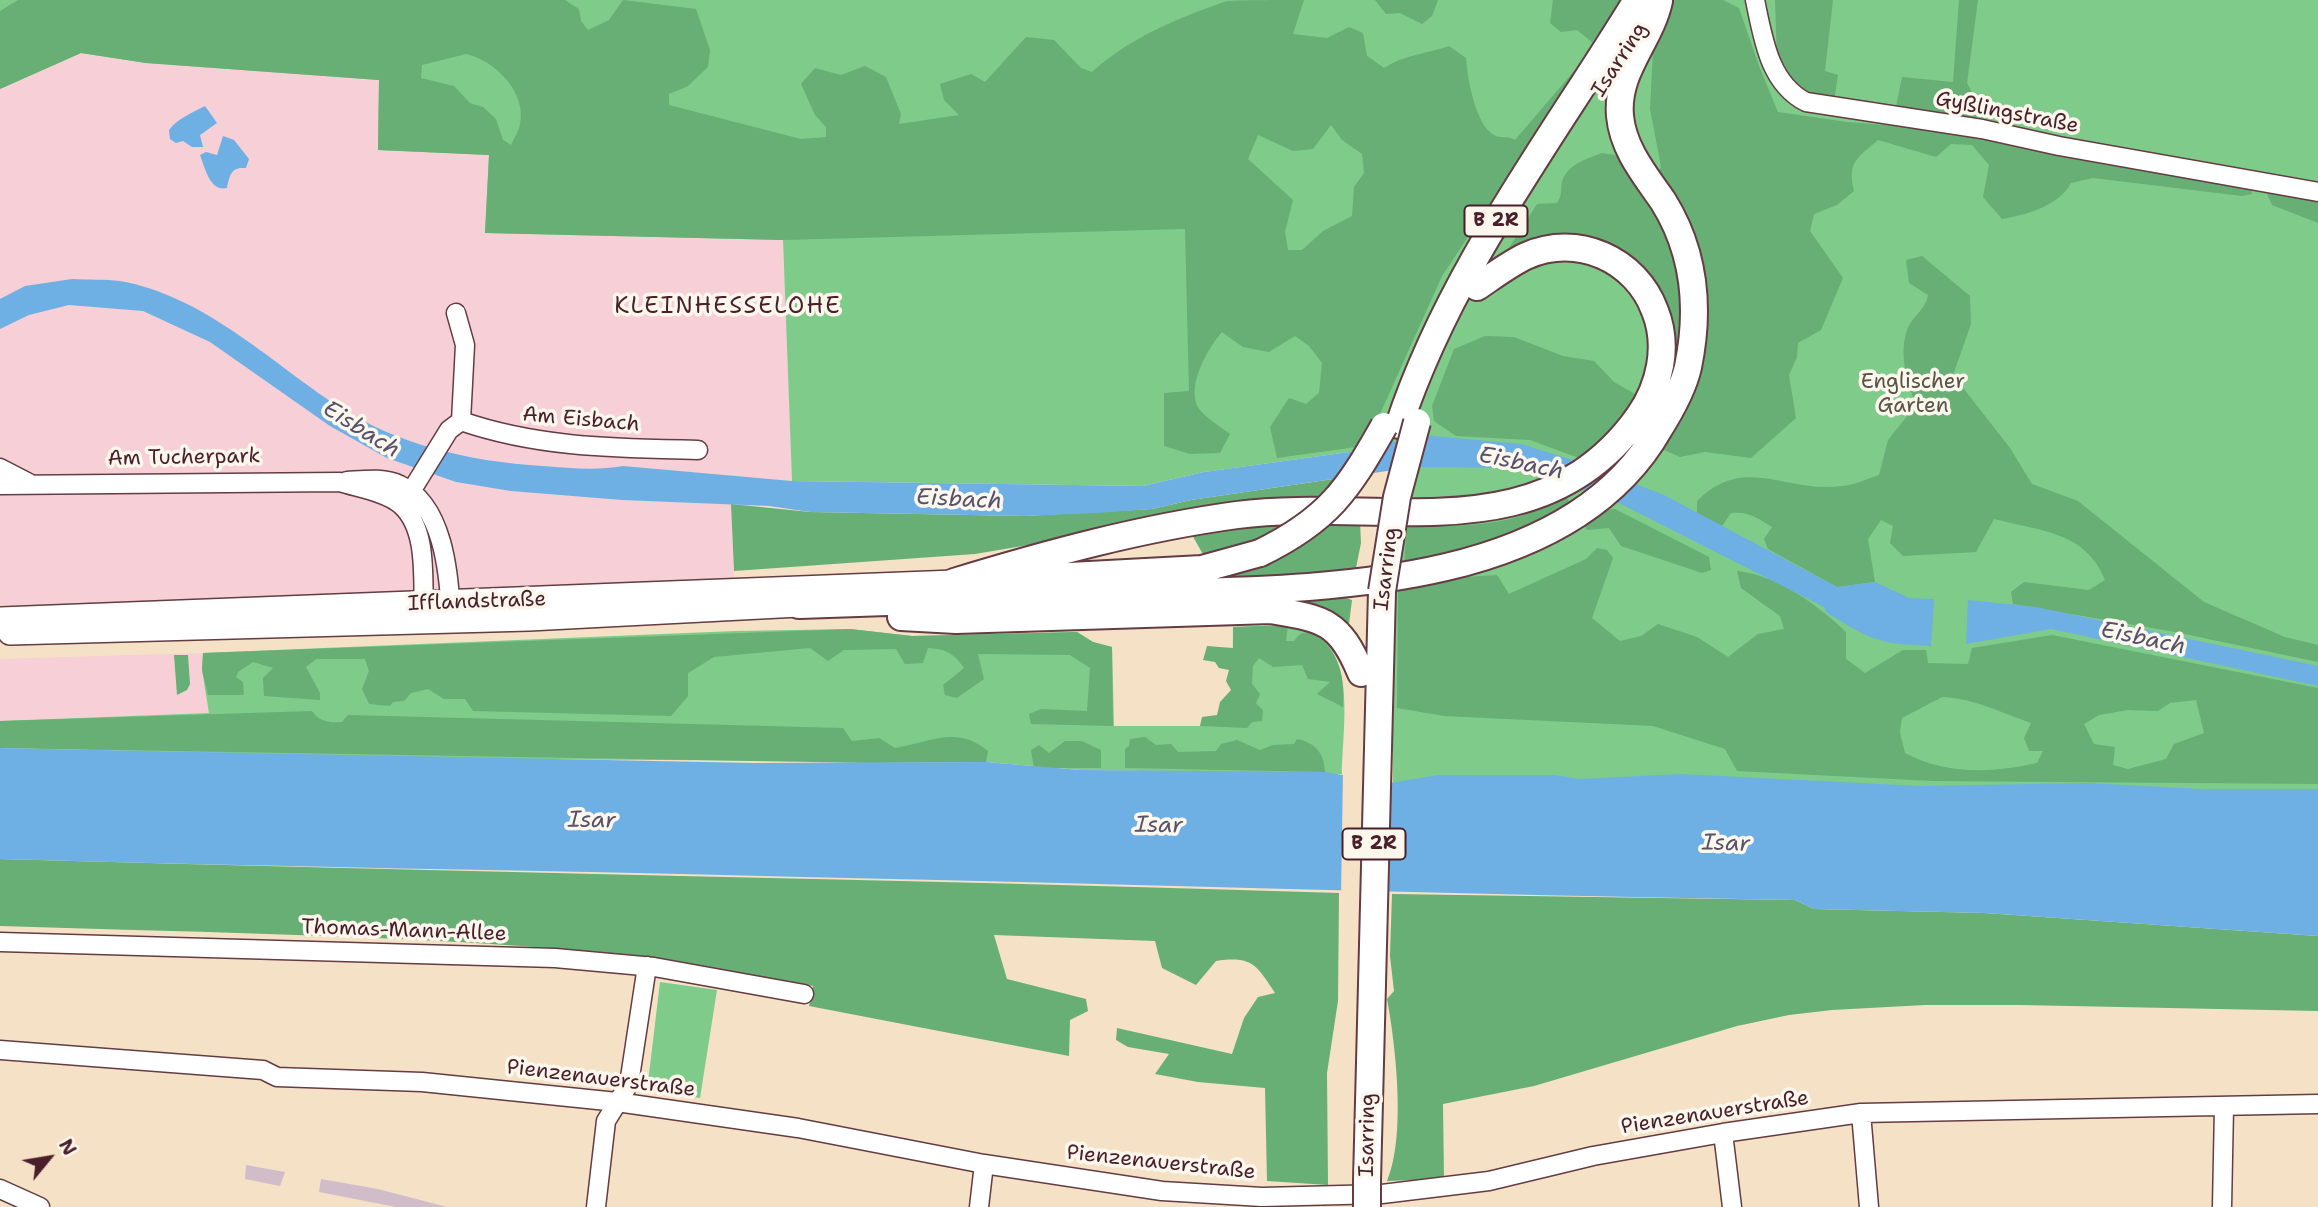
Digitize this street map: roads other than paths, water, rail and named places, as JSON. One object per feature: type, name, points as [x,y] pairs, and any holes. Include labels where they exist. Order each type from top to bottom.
[{"type":"highway","name":"Isarring","points":[[1350,1207],[1359,1180],[1367,684],[1381,493],[1402,418],[1440,321],[1495,221],[1637,0]]},
{"type":"highway","name":"Isarring","points":[[1402,418],[1440,361],[1515,218],[1659,0]]},
{"type":"highway","points":[[799,605],[1318,587],[1464,564],[1512,547],[1586,507],[1620,482],[1650,446],[1674,403],[1687,369],[1695,291],[1689,260],[1676,225],[1639,168],[1626,141],[1620,118],[1620,91],[1627,68],[1654,22],[1659,0]]},
{"type":"highway","points":[[954,582],[1187,522],[1276,509],[1448,513],[1494,508],[1554,491],[1592,466],[1626,434],[1648,403],[1661,363],[1662,339],[1656,312],[1645,291],[1628,271],[1607,256],[1581,247],[1554,247],[1526,256],[1477,287]]},
{"type":"highway","points":[[954,582],[1202,569],[1260,553],[1304,529],[1340,497],[1402,418]]},
{"type":"highway","points":[[799,605],[849,614],[956,620],[1271,610],[1320,619],[1339,633],[1352,650],[1367,684]]},
{"type":"highway","name":"Isarring","points":[[1359,1180],[1367,1207]]},
{"type":"main road","name":"Ifflandstraße","points":[[451,612],[954,582]]},
{"type":"main road","name":"Ifflandstraße","points":[[0,617],[423,613],[799,605]]},
{"type":"main road","name":"Ifflandstraße","points":[[0,633],[70,634],[423,613]]},
{"type":"main road","points":[[0,639],[70,634]]},
{"type":"street","name":"Gyßlingstraße","points":[[1755,0],[1769,58],[1778,77],[1791,95],[1806,102],[1982,129],[2059,146],[2318,192]]},
{"type":"street","points":[[423,613],[421,553],[412,520],[410,492],[449,430],[461,421],[465,345],[456,313]]},
{"type":"street","name":"Am Eisbach","points":[[461,421],[502,435],[560,445],[698,450]]},
{"type":"street","name":"Am Tucherpark","points":[[0,468],[29,483]]},
{"type":"street","name":"Am Tucherpark","points":[[0,485],[340,482],[410,492]]},
{"type":"street","points":[[410,492],[422,503],[440,542],[451,612]]},
{"type":"street","name":"Thomas-Mann-Allee","points":[[0,942],[555,958],[648,966],[804,994]]},
{"type":"street","points":[[596,1207],[606,1121],[629,1084],[648,966]]},
{"type":"street","name":"Pienzenauerstraße","points":[[0,1050],[263,1070],[277,1077],[422,1082],[617,1102],[798,1128],[984,1164],[1162,1191],[1336,1197],[1489,1181],[1593,1157],[1723,1133],[1861,1113],[2041,1107],[2318,1104]]},
{"type":"street","points":[[2222,1207],[2224,1107]]},
{"type":"street","points":[[1861,1113],[1869,1207]]},
{"type":"street","points":[[1723,1133],[1732,1207]]},
{"type":"street","points":[[979,1207],[984,1164]]},
{"type":"street","points":[[0,1189],[40,1207]]},
{"type":"water","points":[[205,106],[217,123],[200,135],[203,147],[192,147],[183,141],[176,143],[170,139],[169,130],[173,126],[185,116]]},
{"type":"water","points":[[223,136],[234,140],[249,159],[246,168],[232,172],[227,188],[212,183],[200,155],[206,152],[217,155]]},
{"type":"water","name":"Eisbach","points":[[72,279],[120,281],[180,300],[234,332],[336,405],[360,419],[435,449],[515,464],[583,469],[623,466],[792,481],[1143,486],[1204,472],[1357,451],[1422,435],[1521,444],[1576,461],[1664,495],[1837,587],[1875,582],[1909,598],[1934,599],[1931,646],[1887,642],[1866,635],[1827,613],[1824,607],[1621,504],[1554,479],[1503,468],[1414,467],[1191,500],[1152,509],[1024,516],[810,512],[769,506],[622,500],[511,491],[456,482],[387,458],[330,426],[210,342],[143,311],[69,305],[29,315],[0,329],[0,299],[25,286]]},
{"type":"water","name":"Eisbach","points":[[1968,600],[2036,607],[2318,666],[2318,686],[2051,629],[1966,644]]},
{"type":"water","name":"Isar","points":[[0,748],[755,763],[986,762],[1080,770],[1325,772],[1390,783],[1439,775],[1554,775],[1580,779],[1681,774],[1920,786],[2087,783],[2202,789],[2318,789],[2318,936],[1985,913],[1814,909],[1795,900],[0,859]]},
{"type":"district","name":"KLEINHESSELOHE","points":[[728,307]]},
{"type":"park label","name":"Englischer Garten","points":[[1913,395]]}]
